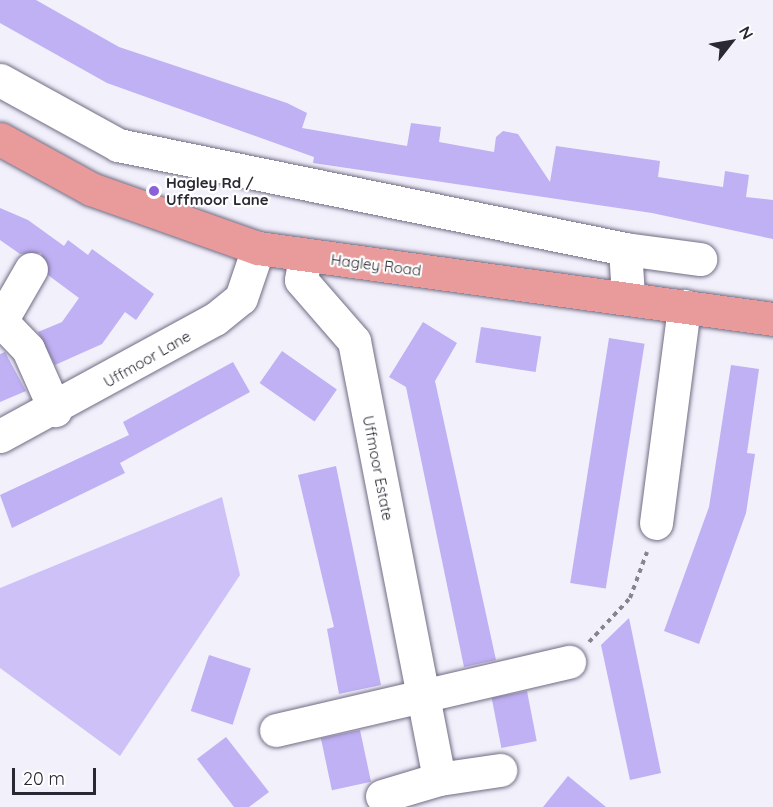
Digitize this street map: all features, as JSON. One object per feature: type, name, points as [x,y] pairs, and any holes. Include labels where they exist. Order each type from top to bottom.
[{"type":"main road","name":"Hagley Road","points":[[0,140],[91,189],[258,248],[305,257],[628,295],[773,319]]},
{"type":"street","points":[[0,80],[118,145],[625,249],[700,259]]},
{"type":"street","name":"Uffmoor Lane","points":[[0,436],[55,410],[215,319],[241,298],[258,248]]},
{"type":"street","points":[[625,249],[628,295]]},
{"type":"street","name":"Uffmoor Estate","points":[[305,257],[301,280],[354,341],[421,698],[439,779]]},
{"type":"street","points":[[32,268],[1,321],[28,349],[55,410]]},
{"type":"street","points":[[657,523],[684,306]]},
{"type":"street","points":[[276,730],[570,662]]},
{"type":"street","points":[[382,796],[439,779],[500,770]]},
{"type":"path","points":[[570,662],[630,598],[657,523]]},
{"type":"shaded area","points":[[222,497],[240,575],[120,756],[0,668],[0,588]]},
{"type":"building","points":[[0,0],[36,0],[119,47],[287,103],[307,113],[302,128],[407,146],[411,123],[441,127],[439,142],[494,152],[496,137],[503,131],[518,134],[550,182],[556,146],[660,161],[658,177],[723,187],[725,171],[749,175],[746,197],[773,200],[773,239],[652,213],[313,163],[314,157],[107,83],[0,23]]},
{"type":"building","points":[[0,208],[28,220],[64,246],[68,240],[88,255],[92,249],[154,294],[136,320],[125,312],[102,344],[55,365],[38,332],[62,322],[79,298],[48,275],[41,253],[20,254],[0,240]]},
{"type":"building","points":[[423,322],[457,343],[435,381],[496,660],[464,667],[406,387],[389,377]]},
{"type":"building","points":[[481,327],[541,337],[536,372],[475,363]]},
{"type":"building","points":[[609,338],[645,344],[606,589],[570,583]]},
{"type":"building","points":[[282,351],[337,389],[315,421],[260,383]]},
{"type":"building","points":[[5,352],[26,391],[0,402],[0,354]]},
{"type":"building","points":[[233,362],[250,392],[120,463],[125,473],[12,528],[0,495],[129,435],[123,422]]},
{"type":"building","points":[[731,365],[759,369],[747,453],[755,454],[746,513],[699,644],[664,631],[709,507]]},
{"type":"building","points":[[336,466],[381,685],[339,694],[327,629],[334,627],[298,475]]},
{"type":"building","points":[[629,618],[661,773],[630,780],[601,645]]},
{"type":"building","points":[[209,655],[251,669],[233,725],[191,711]]},
{"type":"building","points":[[527,691],[537,741],[501,748],[492,698]]},
{"type":"building","points":[[360,730],[371,782],[332,790],[321,738]]},
{"type":"building","points":[[226,737],[269,792],[249,807],[234,807],[197,759]]},
{"type":"building","points":[[568,776],[606,807],[543,807]]},
{"type":"place","name":"Hagley Rd / Uffmoor Lane","points":[[154,191]]}]
